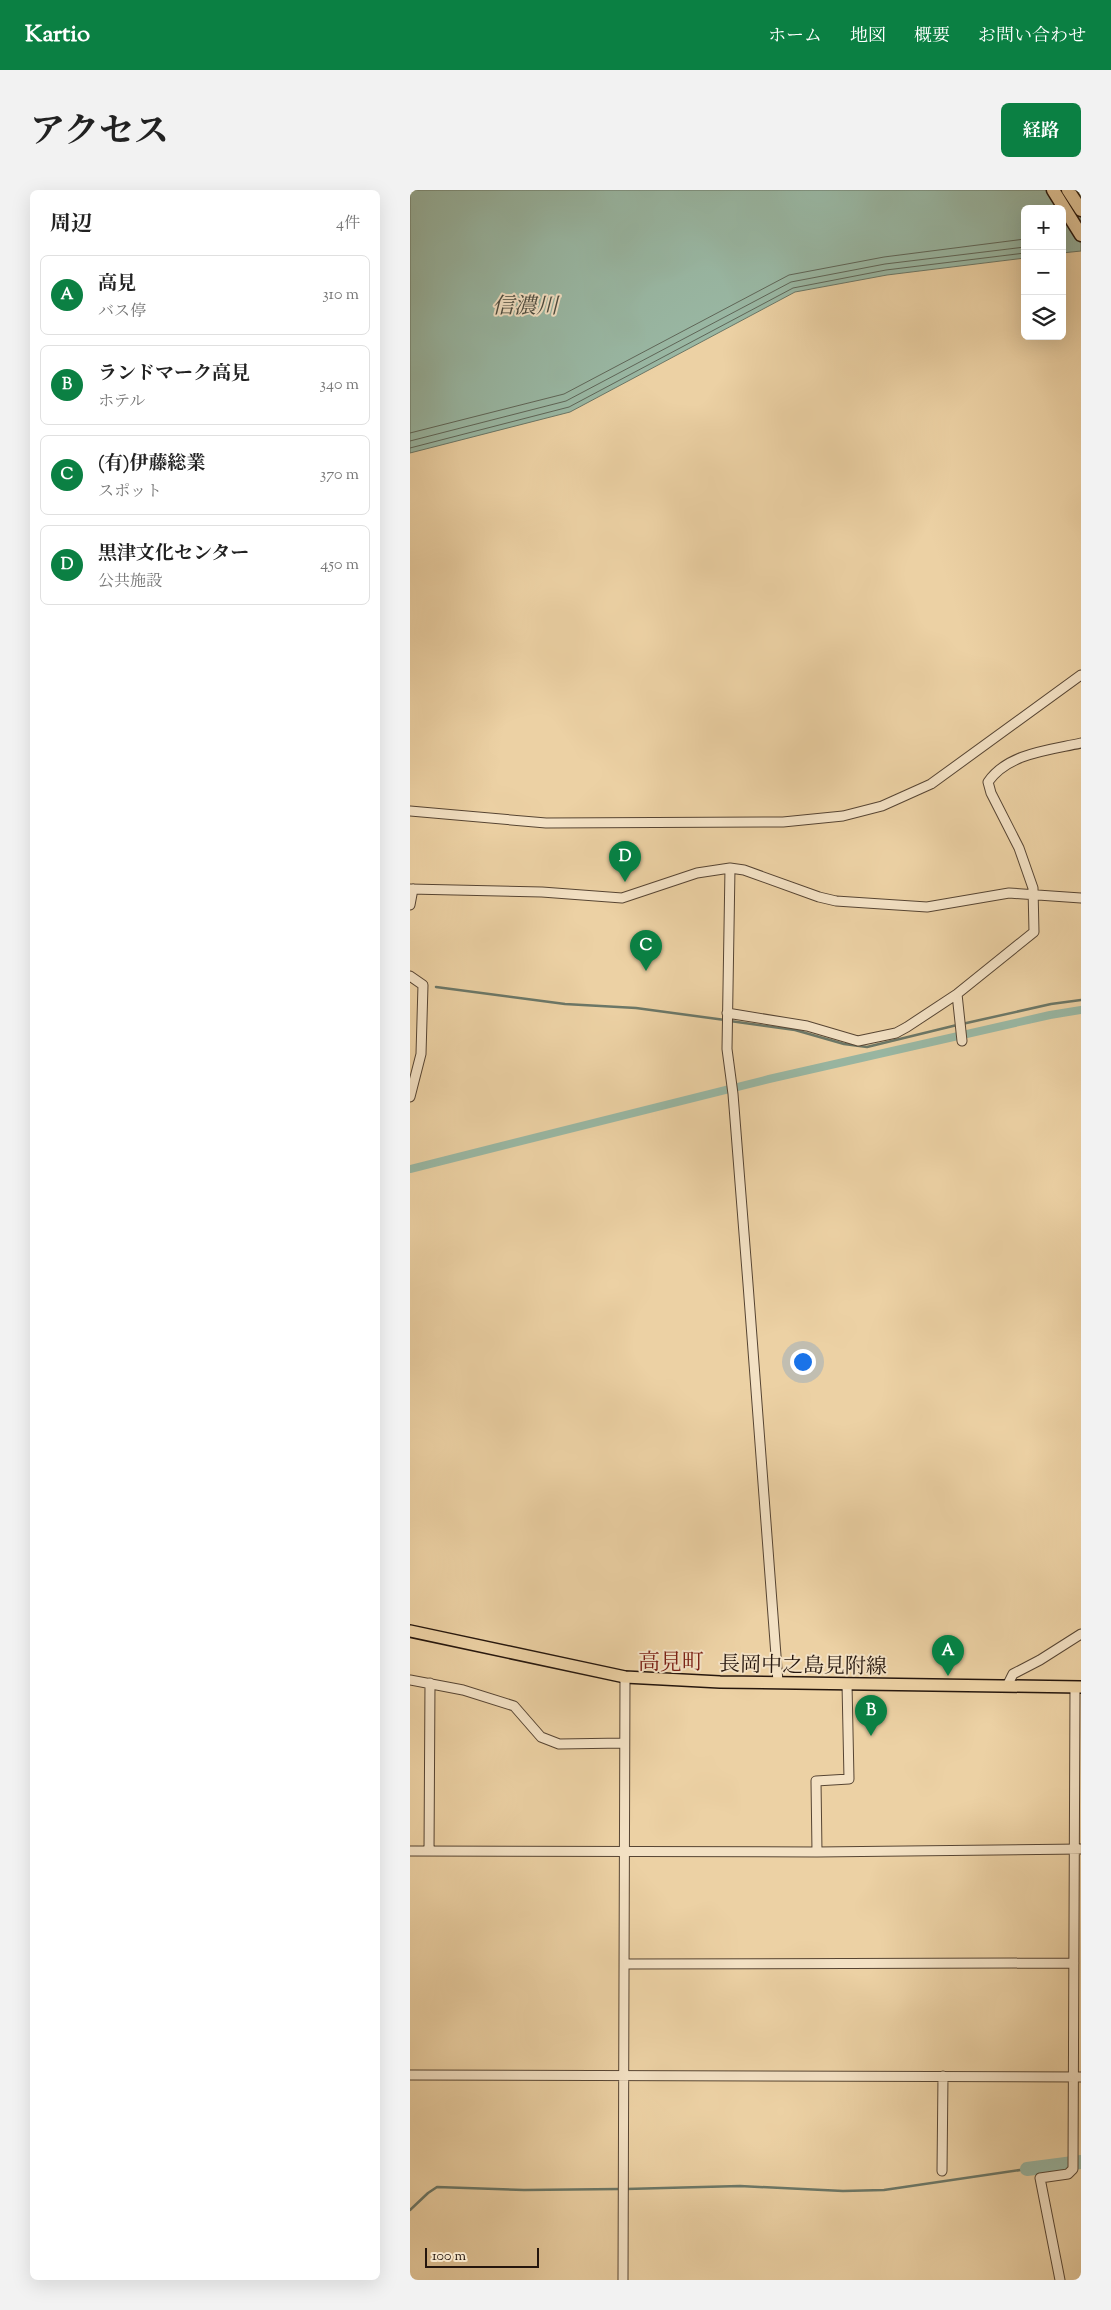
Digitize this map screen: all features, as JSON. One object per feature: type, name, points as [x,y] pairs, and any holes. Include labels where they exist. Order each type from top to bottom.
[{"type":"highway","points":[[1053,190],[1081,235]]},
{"type":"highway","points":[[1068,190],[1081,210]]},
{"type":"main road","name":"長岡中之島見附線","points":[[410,1631],[625,1677],[847,1684],[1078,1687]]},
{"type":"street","points":[[410,811],[546,823],[773,822],[843,816],[882,806],[931,784],[1081,676]]},
{"type":"street","points":[[727,1013],[807,1026],[858,1041],[866,1041],[896,1033],[957,994],[1034,932],[1032,906],[1034,894],[1019,848],[991,793],[988,782],[1007,765],[1023,757],[1047,749],[1081,743]]},
{"type":"street","points":[[730,868],[727,1048],[733,1094],[778,1682]]},
{"type":"street","points":[[410,905],[412,889],[542,892],[622,898],[697,873],[730,868],[744,870],[818,897],[836,901],[927,907],[1002,894],[1034,894],[1081,898]]},
{"type":"street","points":[[410,976],[422,985],[421,1054],[410,1097]]},
{"type":"street","points":[[957,994],[962,1041]]},
{"type":"street","points":[[1007,1686],[1013,1674],[1040,1660],[1081,1634]]},
{"type":"street","points":[[623,2280],[625,1677]]},
{"type":"street","points":[[410,1680],[463,1690],[514,1706],[534,1730],[550,1742],[559,1744],[624,1743]]},
{"type":"street","points":[[429,1851],[430,1683]]},
{"type":"street","points":[[817,1852],[816,1781],[849,1779],[847,1684]]},
{"type":"street","points":[[1060,2280],[1040,2178],[1068,2174],[1073,2169],[1078,2077],[1074,1963],[1078,1849],[1078,1687]]},
{"type":"street","points":[[410,1851],[817,1852],[1078,1849]]},
{"type":"street","points":[[624,1964],[1074,1963]]},
{"type":"street","points":[[410,2075],[1078,2077]]},
{"type":"street","points":[[942,2171],[943,2076]]},
{"type":"water","name":"信濃川","points":[[410,190],[1081,190],[1081,251],[1066,253],[1066,205],[1021,205],[1021,258],[887,275],[795,292],[570,412],[410,453]]},
{"type":"waterway","points":[[436,987],[565,1004],[636,1008],[725,1020]]},
{"type":"waterway","points":[[962,1024],[1051,1004],[1081,1000]]},
{"type":"waterway","points":[[410,1169],[769,1079],[1050,1015],[1081,1010]]},
{"type":"waterway","points":[[730,1021],[795,1030],[844,1044],[867,1047],[957,1025]]},
{"type":"waterway","points":[[1027,2169],[1081,2162]]},
{"type":"waterway","points":[[626,2189],[740,2186],[843,2191],[884,2190],[1027,2169]]},
{"type":"waterway","points":[[410,2210],[437,2187],[524,2190],[620,2189]]},
{"type":"place","name":"黒津文化センター","points":[[625,882]]},
{"type":"place","name":"(有)伊藤総業","points":[[646,971]]},
{"type":"place","name":"高見","points":[[948,1676]]},
{"type":"place","name":"ランドマーク高見","points":[[871,1736]]},
{"type":"district","name":"高見町","points":[[671,1661]]}]
